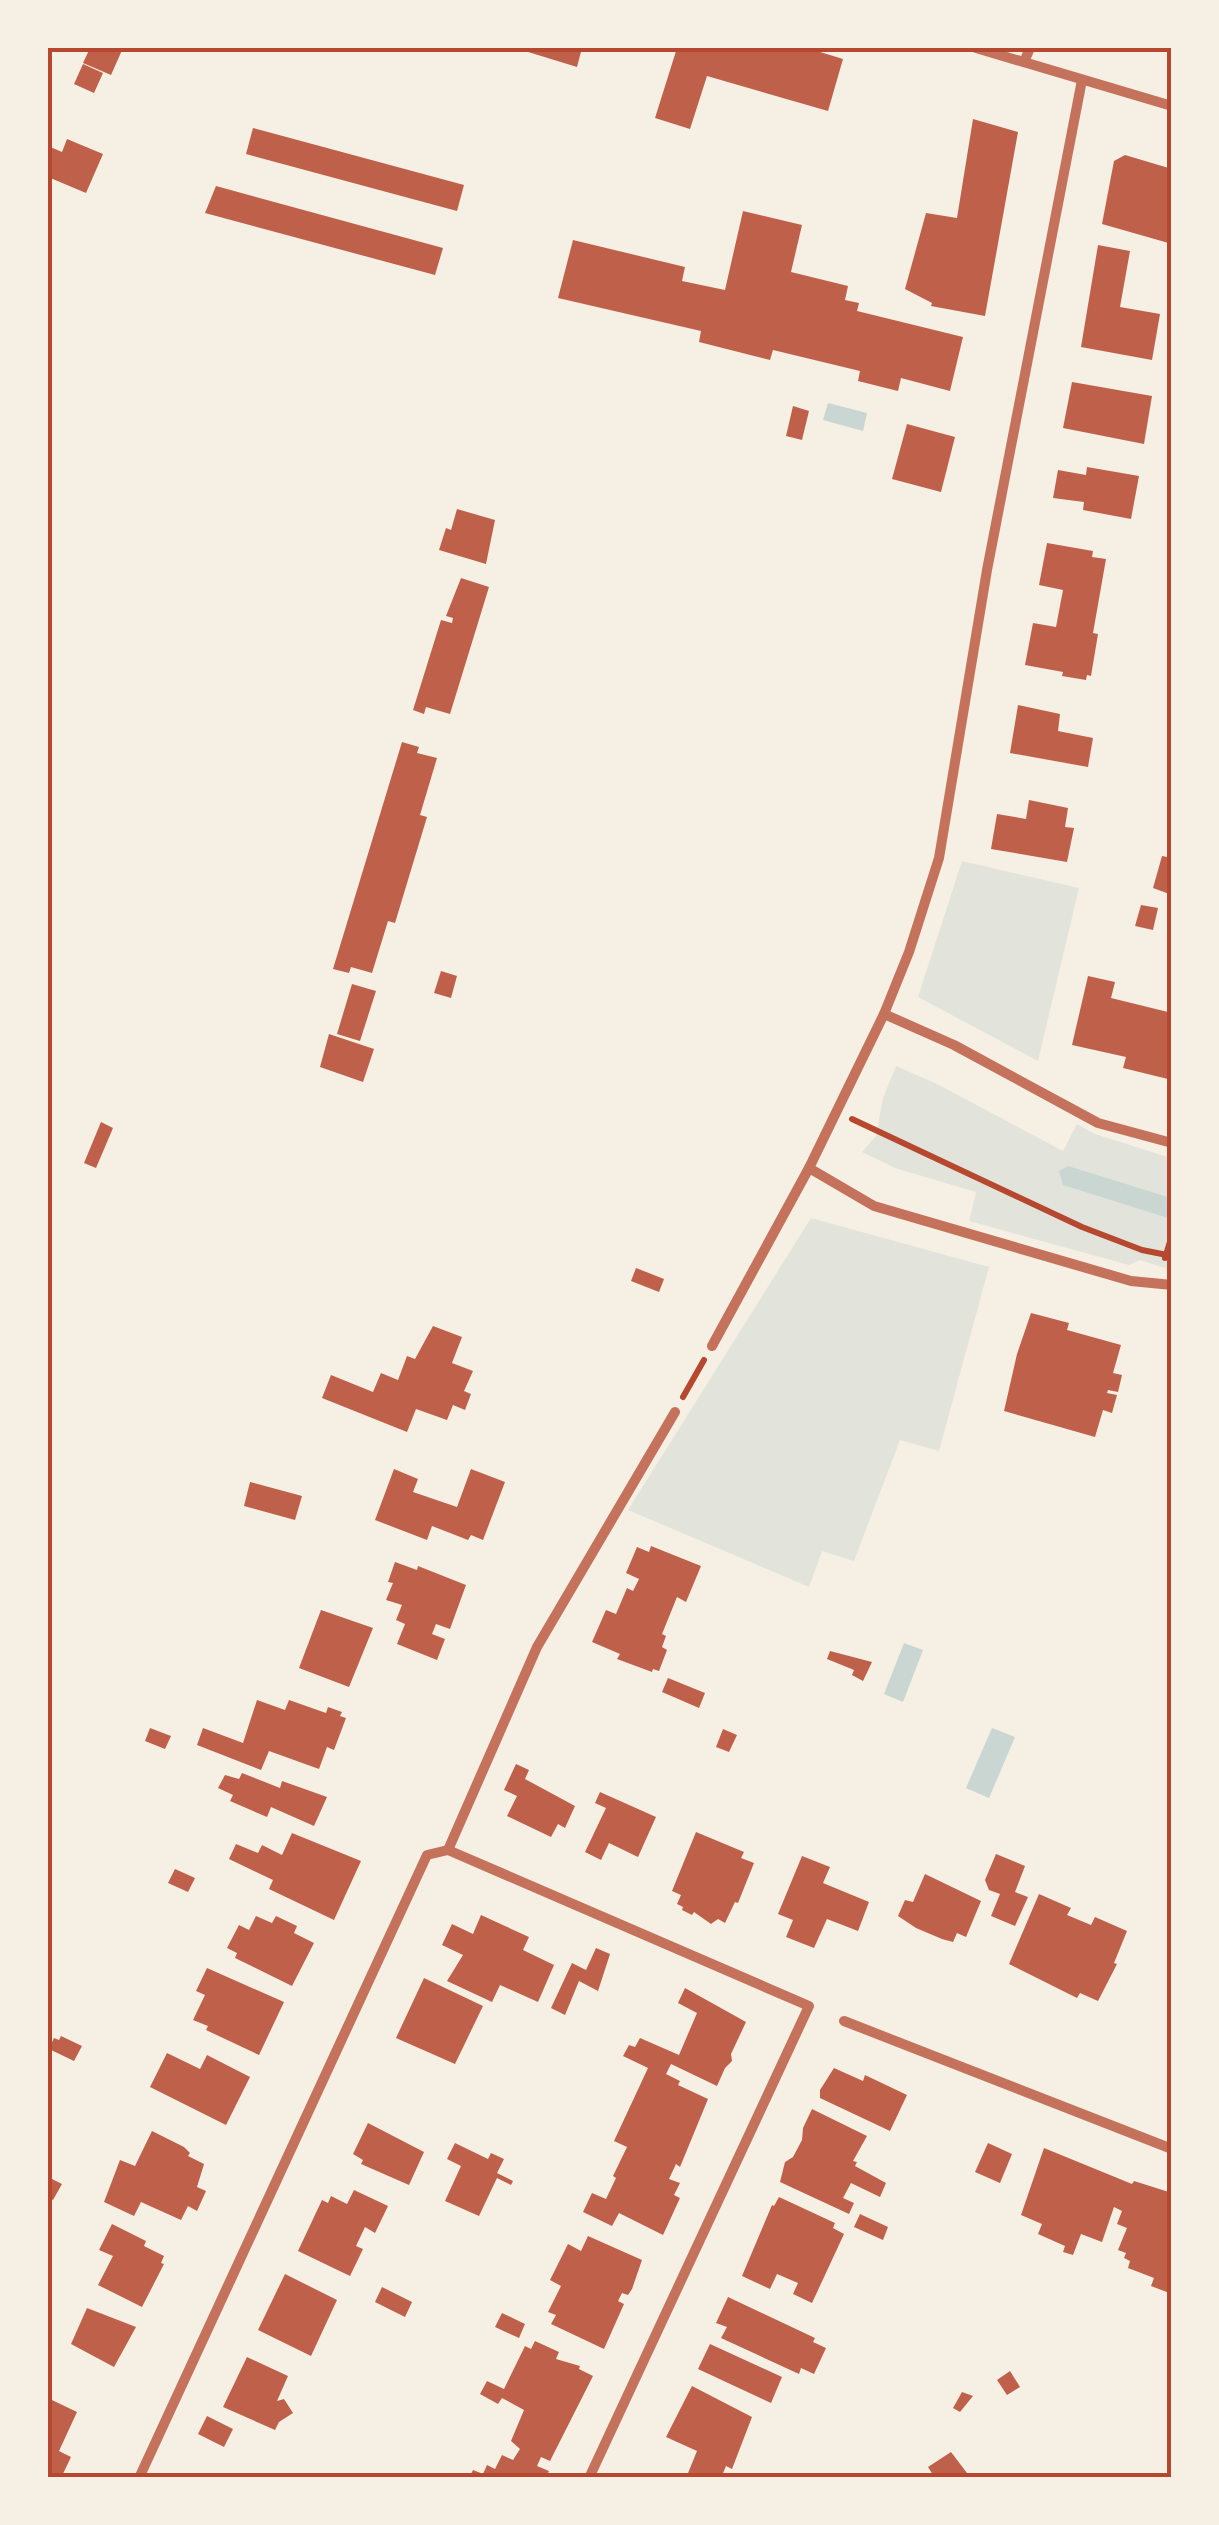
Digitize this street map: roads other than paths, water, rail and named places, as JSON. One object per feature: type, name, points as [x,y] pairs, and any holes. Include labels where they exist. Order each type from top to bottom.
[{"type":"street","points":[[976,48],[1172,106]]},
{"type":"street","points":[[1024,62],[1030,48]]},
{"type":"street","points":[[712,1346],[809,1168],[884,1014],[939,858],[987,570],[1082,80]]},
{"type":"street","points":[[884,1014],[954,1045],[1098,1124],[1172,1144]]},
{"type":"street","points":[[809,1168],[874,1206],[1131,1281],[1172,1285]]},
{"type":"street","points":[[448,1850],[537,1647],[674,1412]]},
{"type":"street","points":[[139,2478],[427,1855],[448,1850],[809,2006],[589,2478]]},
{"type":"street","points":[[844,2021],[1172,2149]]}]
